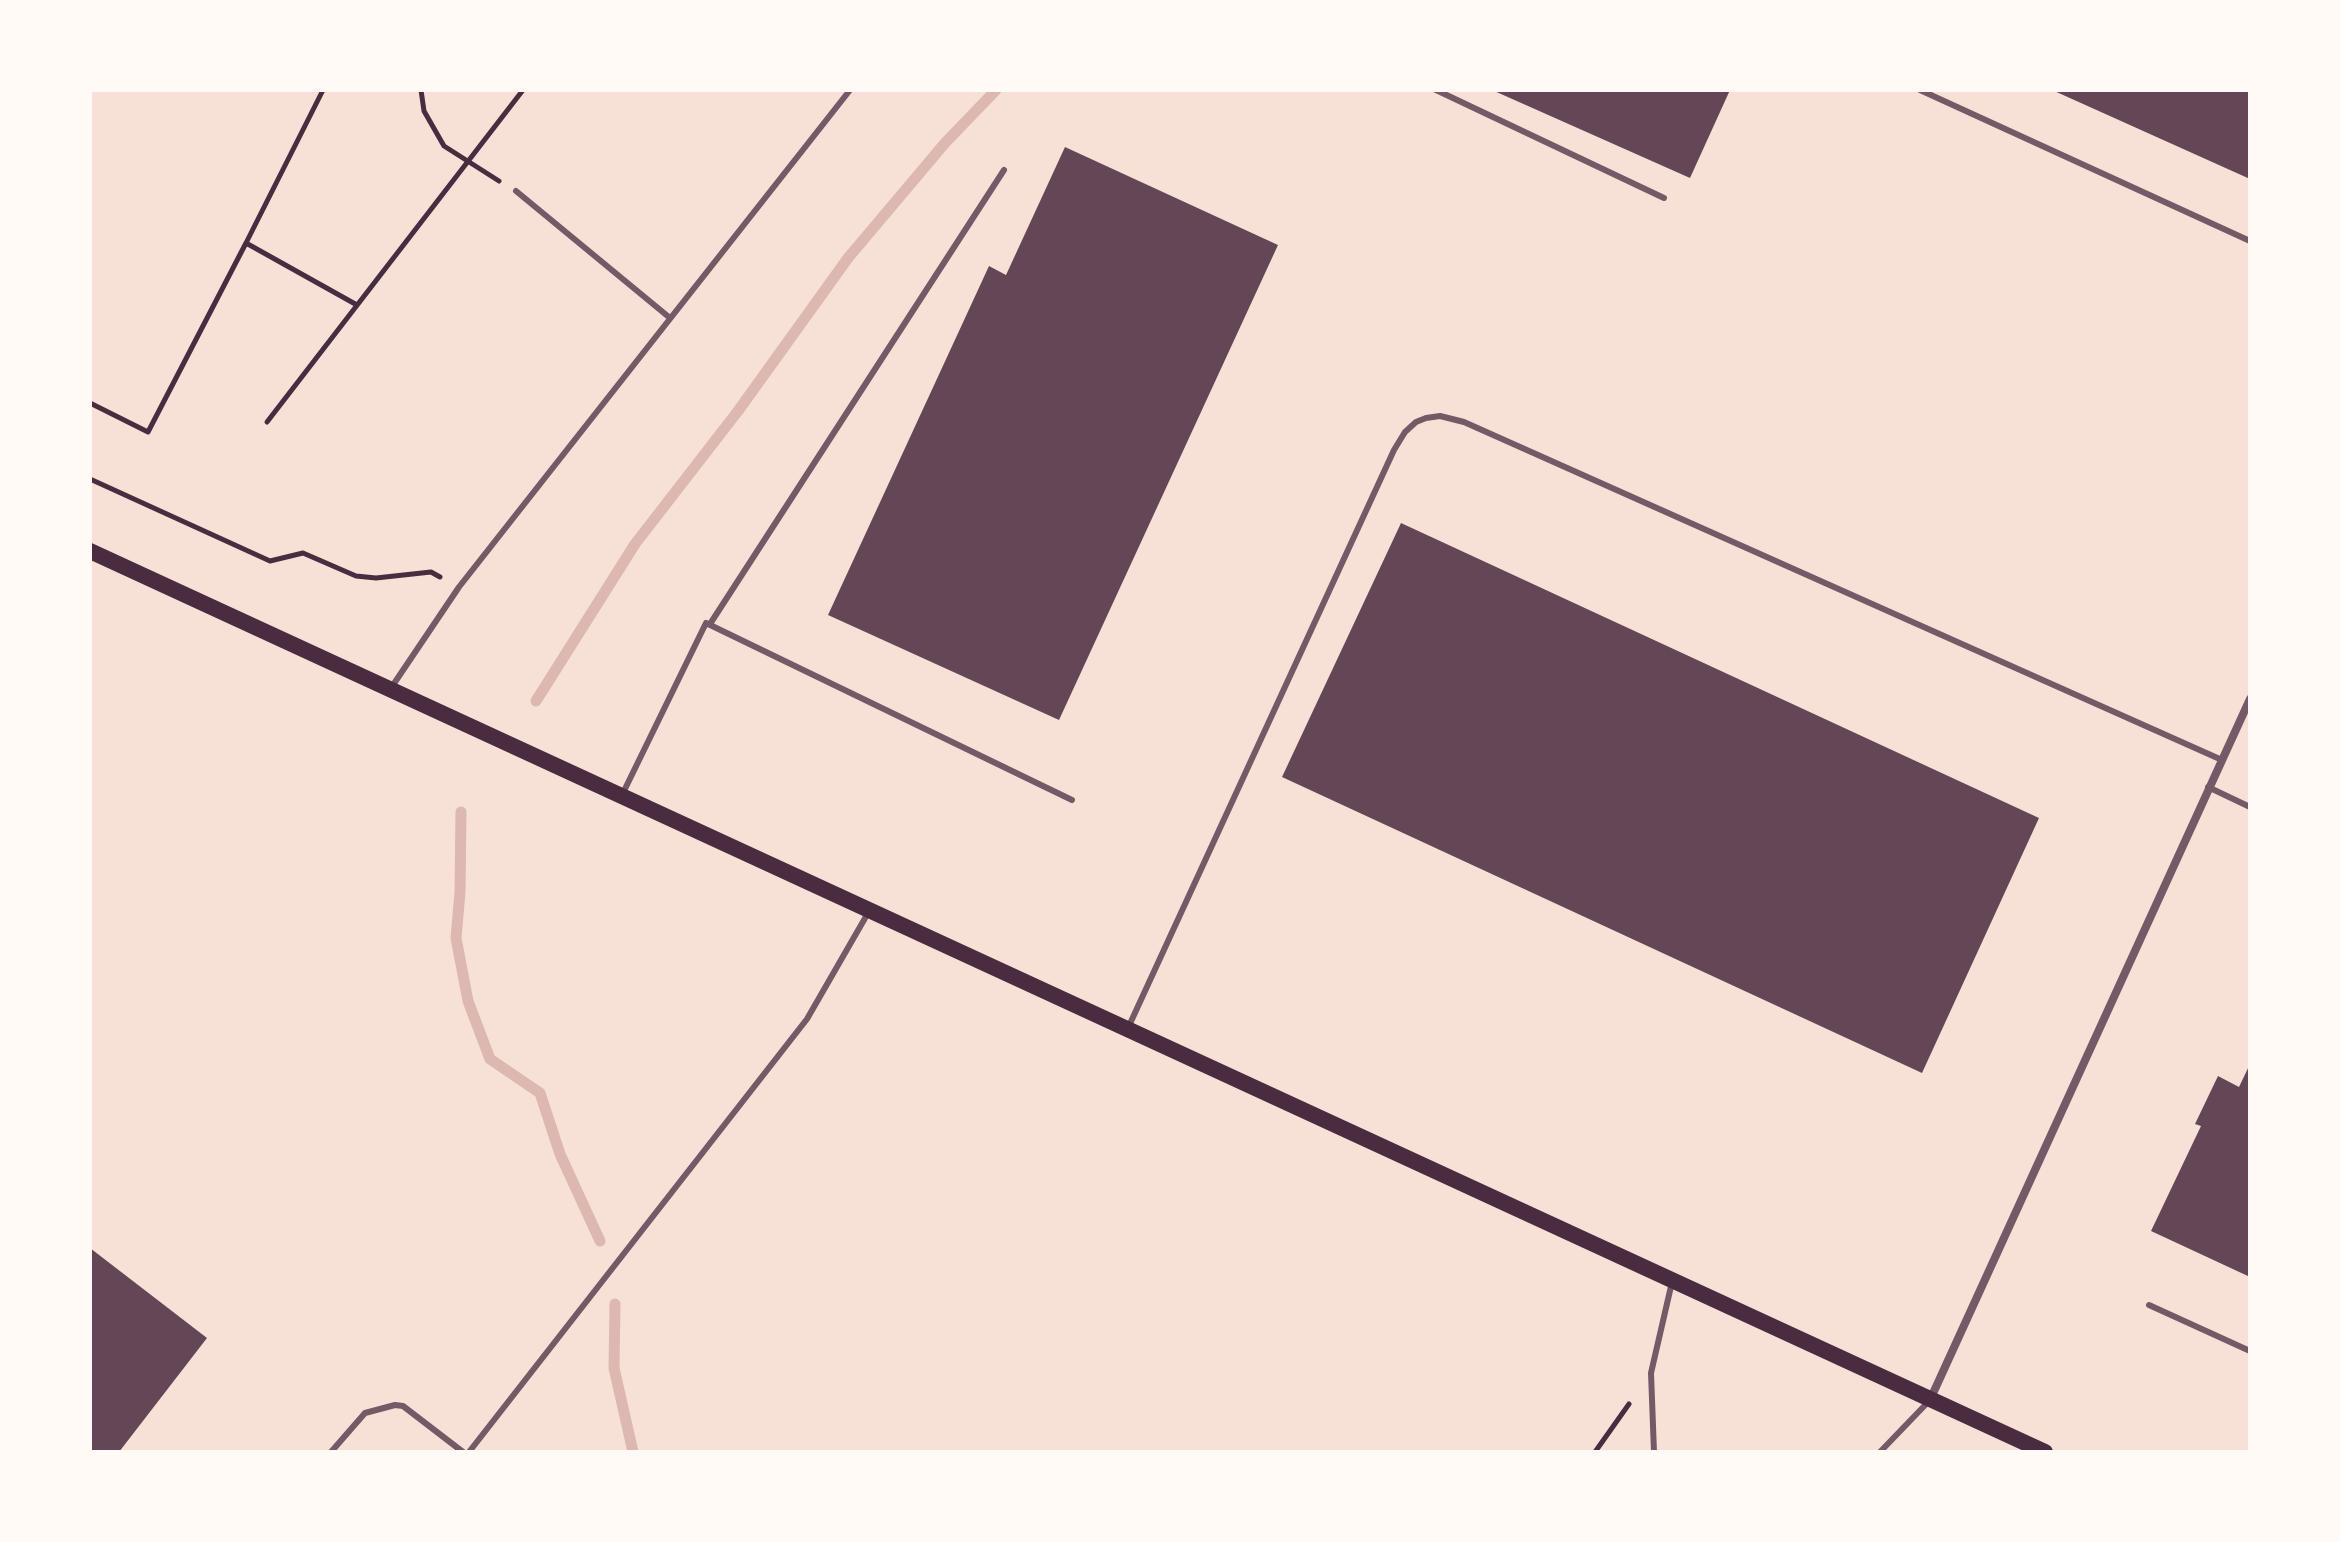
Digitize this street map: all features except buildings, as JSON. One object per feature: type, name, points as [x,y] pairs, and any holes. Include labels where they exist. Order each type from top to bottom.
[{"type":"main road","points":[[90,551],[2045,1452]]},
{"type":"street","points":[[1930,1400],[2250,699]]},
{"type":"lane","points":[[391,688],[459,587],[850,90]]},
{"type":"lane","points":[[1436,90],[1664,198]]},
{"type":"lane","points":[[1920,90],[2250,241]]},
{"type":"lane","points":[[710,624],[1004,170]]},
{"type":"lane","points":[[516,191],[670,318]]},
{"type":"lane","points":[[1128,1028],[1394,450],[1405,432],[1426,418],[1440,416],[1464,422],[2222,760]]},
{"type":"lane","points":[[622,795],[706,623],[1072,800]]},
{"type":"lane","points":[[2208,787],[2250,807]]},
{"type":"lane","points":[[469,1452],[807,1019],[870,910]]},
{"type":"lane","points":[[1654,1452],[1651,1373],[1673,1279]]},
{"type":"lane","points":[[2149,1305],[2250,1351]]},
{"type":"lane","points":[[1880,1452],[1930,1400]]},
{"type":"lane","points":[[331,1452],[365,1413],[395,1405],[403,1406],[463,1452]]},
{"type":"path","points":[[90,403],[148,432],[323,90]]},
{"type":"path","points":[[421,90],[424,111],[444,146],[516,191]]},
{"type":"path","points":[[267,422],[523,90]]},
{"type":"path","points":[[246,243],[357,305]]},
{"type":"path","points":[[90,479],[270,561],[303,553],[356,576],[376,578],[431,572],[459,587]]},
{"type":"path","points":[[1595,1452],[1651,1373]]},
{"type":"waterway","points":[[536,701],[635,544],[738,411],[848,258],[945,143],[996,90]]},
{"type":"waterway","points":[[461,812],[456,938],[468,1001],[490,1059],[540,1093],[560,1154],[600,1241]]},
{"type":"waterway","points":[[615,1304],[614,1368],[633,1452]]}]
